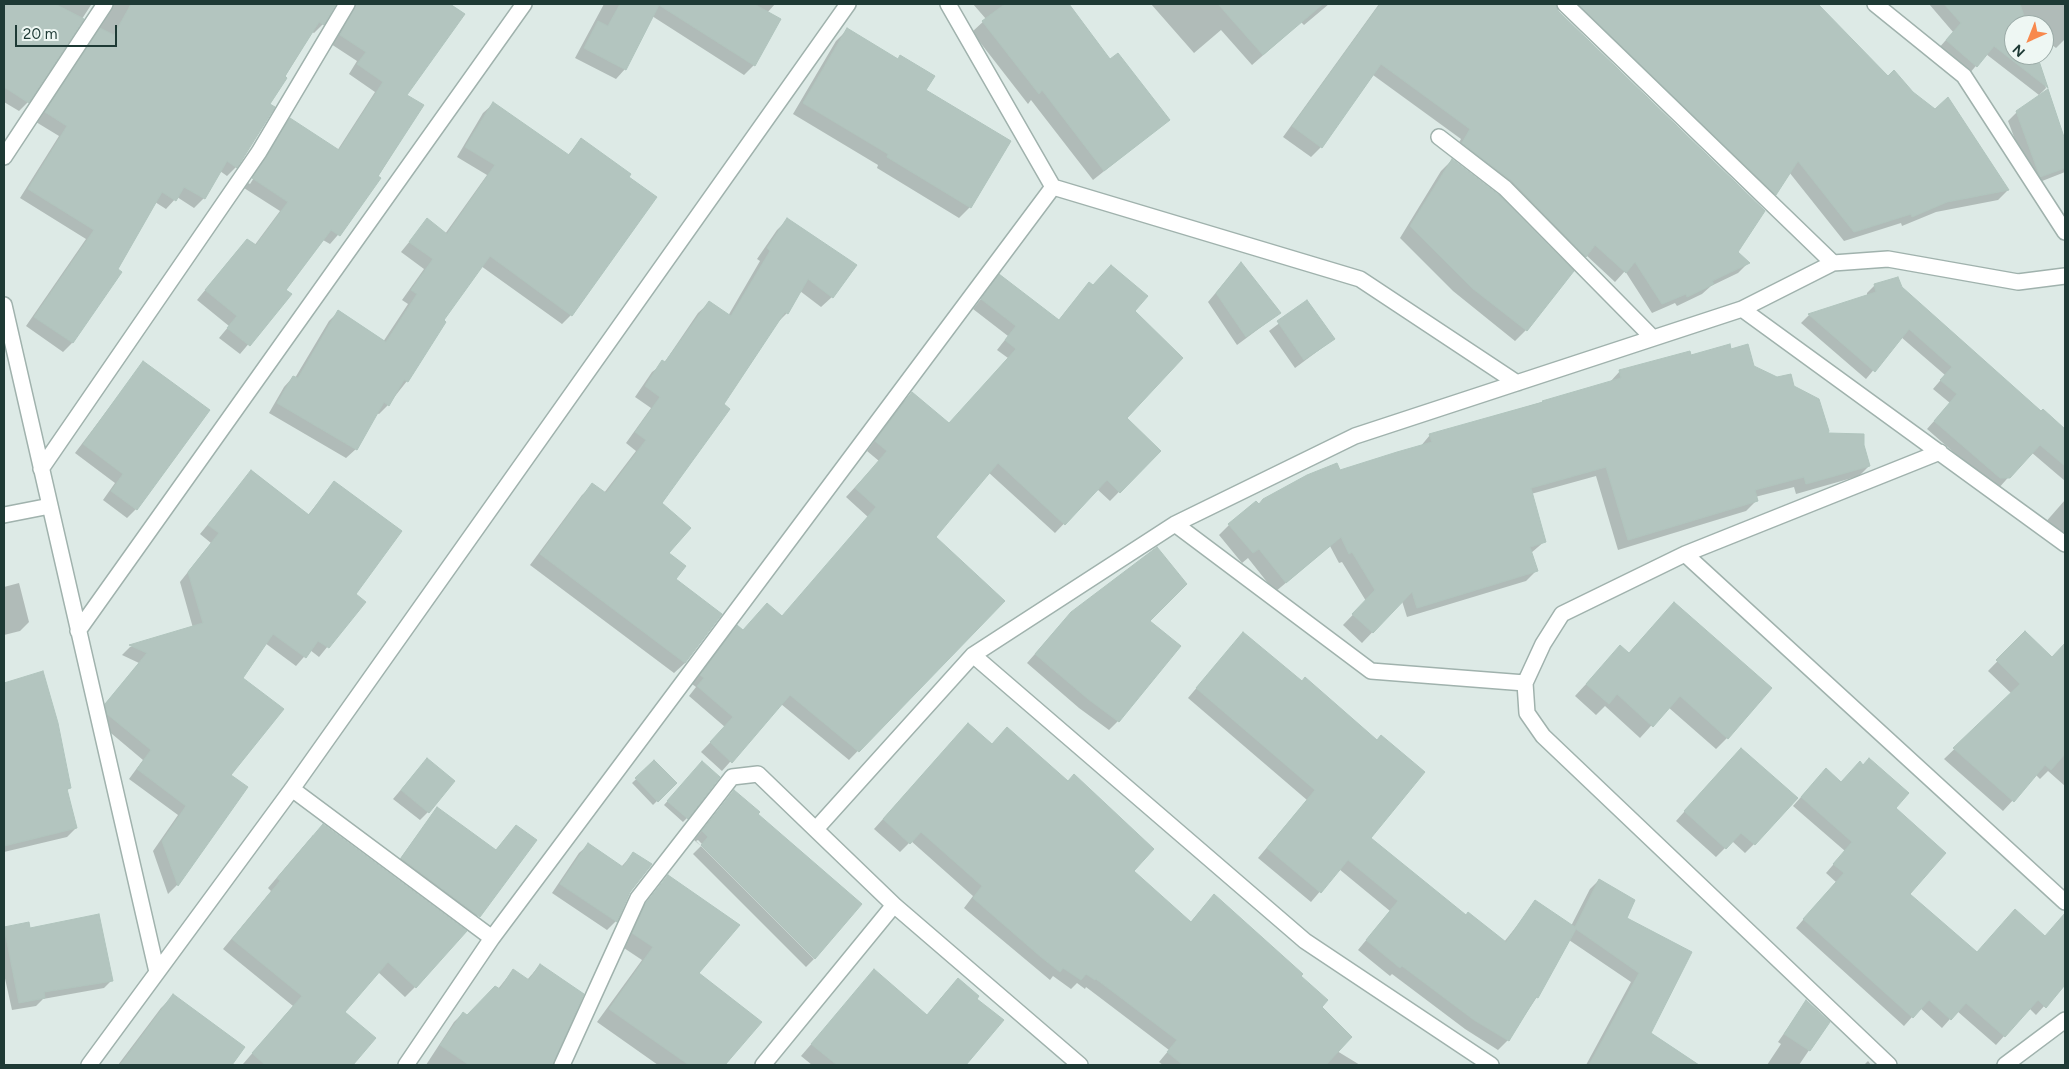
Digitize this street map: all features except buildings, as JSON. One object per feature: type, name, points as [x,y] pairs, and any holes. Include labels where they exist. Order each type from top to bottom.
[{"type":"street","points":[[4,157],[105,4]]},
{"type":"street","points":[[41,469],[259,152],[347,4]]},
{"type":"street","points":[[78,631],[524,4]]},
{"type":"street","points":[[90,1065],[292,789],[848,4]]},
{"type":"street","points":[[948,4],[1052,187],[1360,280],[1517,383]]},
{"type":"street","points":[[1565,4],[1833,263]]},
{"type":"street","points":[[1875,4],[1964,76],[2065,232]]},
{"type":"street","points":[[1439,137],[1506,188],[1653,338]]},
{"type":"street","points":[[406,1065],[492,938],[1052,187]]},
{"type":"street","points":[[816,829],[974,655],[1175,524],[1355,436],[1742,309],[1833,263],[1888,259],[2018,282],[2065,276]]},
{"type":"street","points":[[4,305],[157,972]]},
{"type":"street","points":[[1742,309],[2065,544]]},
{"type":"street","points":[[1889,1065],[1543,736],[1526,713],[1526,683],[1543,644],[1562,614],[1685,554],[1940,452]]},
{"type":"street","points":[[4,515],[50,506]]},
{"type":"street","points":[[1175,524],[1371,671],[1526,683]]},
{"type":"street","points":[[1685,554],[2065,902]]},
{"type":"street","points":[[974,655],[1305,941],[1491,1065]]},
{"type":"street","points":[[562,1065],[638,898],[732,777],[758,774],[894,905],[1080,1065]]},
{"type":"street","points":[[292,789],[492,938]]},
{"type":"street","points":[[764,1065],[894,905]]},
{"type":"street","points":[[2005,1065],[2065,1020]]}]
